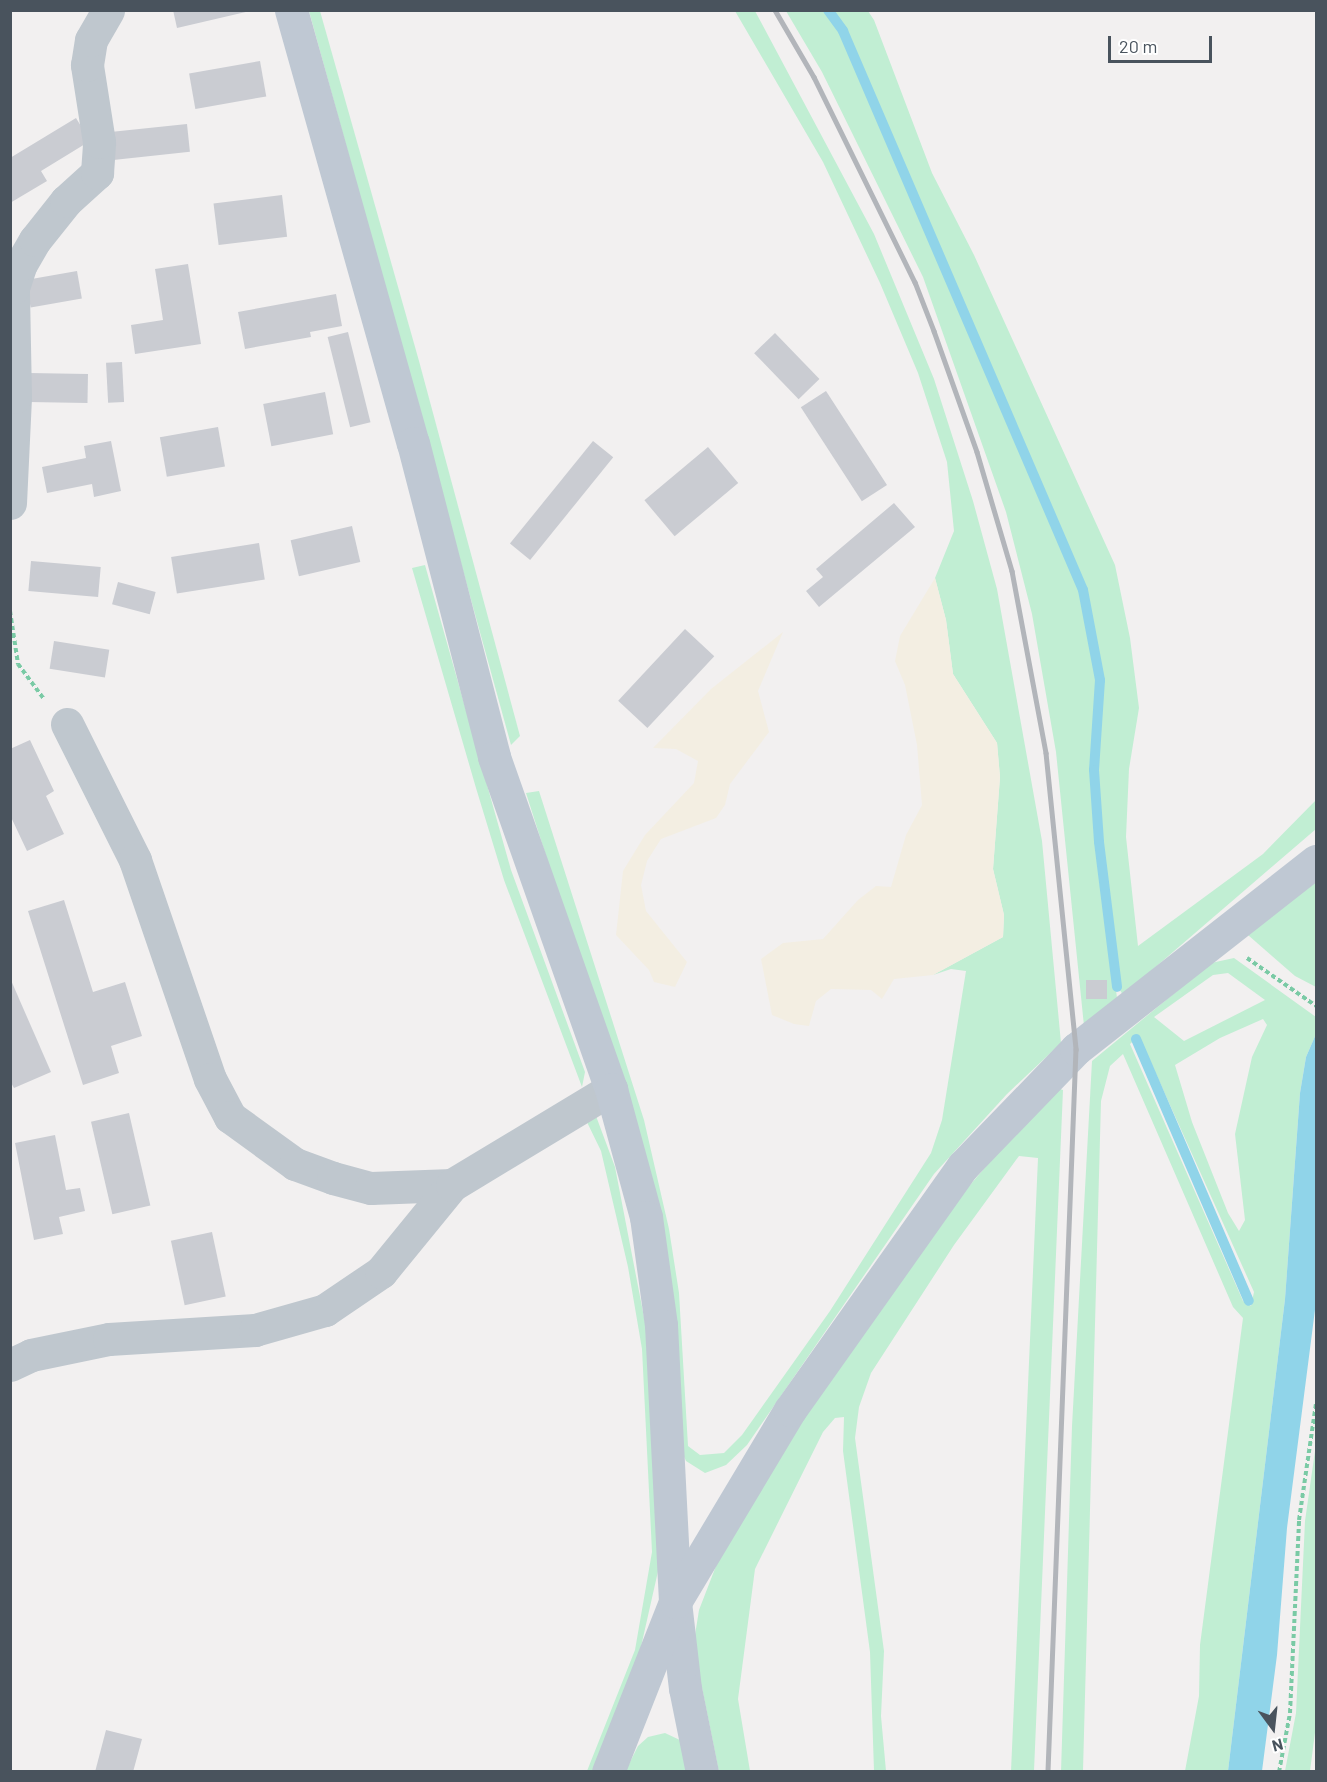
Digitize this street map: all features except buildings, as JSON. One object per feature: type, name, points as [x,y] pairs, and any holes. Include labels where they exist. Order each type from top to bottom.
[{"type":"street","points":[[10,503],[15,396],[14,288],[21,264],[35,240],[66,201],[96,173],[99,142],[87,65],[91,40],[108,10]]},
{"type":"street","points":[[291,10],[413,443],[494,757],[611,1089],[646,1217],[661,1325],[675,1602],[686,1688],[702,1772]]},
{"type":"street","points":[[67,724],[135,860],[210,1079],[230,1117],[294,1164],[333,1178],[371,1188],[452,1185]]},
{"type":"street","points":[[608,1772],[675,1602],[790,1410],[963,1166],[1077,1049],[1218,936],[1317,861]]},
{"type":"street","points":[[10,1365],[31,1355],[109,1339],[255,1330],[325,1310],[381,1272],[452,1185],[611,1089]]},
{"type":"path","points":[[10,611],[18,664],[67,724]]},
{"type":"path","points":[[1218,936],[1317,1006]]},
{"type":"path","points":[[1279,1772],[1290,1713],[1299,1520],[1317,1404]]},
{"type":"green space","points":[[309,11],[320,11],[419,361],[520,736],[511,745]]},
{"type":"green space","points":[[735,11],[755,11],[874,234],[934,379],[973,501],[997,589],[1042,841],[1061,1043],[1007,1094],[934,1174],[747,1445],[726,1465],[705,1473],[686,1461],[680,1448],[576,950],[526,793],[539,791],[644,1120],[669,1229],[679,1293],[688,1446],[700,1455],[724,1453],[742,1435],[830,1311],[931,1153],[942,1120],[966,971],[951,969],[933,975],[1003,937],[1004,915],[993,869],[1000,777],[997,743],[953,674],[946,620],[935,578],[954,531],[947,462],[918,373],[880,283],[823,162]]},
{"type":"green space","points":[[786,11],[826,11],[842,32],[1081,590],[1098,680],[1093,770],[1097,842],[1117,998],[1084,1026],[1056,752],[1032,614],[1006,512],[923,277],[822,72]]},
{"type":"green space","points":[[830,11],[868,11],[874,20],[932,173],[974,255],[1115,565],[1130,638],[1139,708],[1129,769],[1126,837],[1138,946],[1263,854],[1316,800],[1316,829],[1123,995],[1118,987],[1100,842],[1096,770],[1102,680],[1084,589],[844,30]]},
{"type":"green space","points":[[425,565],[511,870],[585,1072],[582,1087],[504,880],[476,788],[412,568]]},
{"type":"green space","points":[[1316,873],[1316,987],[1295,976],[1248,935]]},
{"type":"green space","points":[[1234,958],[1316,1017],[1316,1034],[1306,1057],[1300,1093],[1285,1299],[1228,1771],[1185,1771],[1199,1696],[1200,1645],[1243,1318],[1233,1307],[1123,1054],[1110,1066],[1101,1101],[1083,1771],[1061,1772],[1072,1426],[1092,1061],[1211,963]],"holes":[[[1228,973],[1265,1000],[1184,1041],[1154,1017],[1213,975]],[[1263,1019],[1267,1025],[1252,1057],[1235,1134],[1245,1220],[1239,1231],[1228,1213],[1192,1122],[1175,1065],[1220,1038]],[[1139,1036],[1254,1292],[1251,1306],[1243,1301],[1130,1044]]]},
{"type":"green space","points":[[1054,1087],[1063,1090],[1034,1771],[1011,1771],[1038,1158],[1019,1156],[954,1245],[871,1373],[859,1407],[855,1438],[884,1651],[881,1716],[886,1771],[874,1771],[870,1652],[843,1451],[844,1417],[835,1418],[823,1432],[755,1569],[738,1699],[750,1771],[719,1772],[696,1658],[695,1635],[699,1610],[716,1566],[758,1483],[958,1199]]},
{"type":"green space","points":[[596,1116],[615,1167],[649,1343],[661,1558],[638,1660],[594,1772],[587,1771],[635,1650],[652,1552],[642,1349],[628,1267],[601,1151],[585,1118]]},
{"type":"green space","points":[[1316,1444],[1316,1725],[1310,1771],[1285,1771],[1296,1713],[1305,1521]]},
{"type":"green space","points":[[665,1733],[682,1741],[692,1772],[625,1772],[638,1746],[648,1737]]},
{"type":"sand","points":[[935,578],[946,620],[953,674],[997,743],[1000,777],[993,869],[1004,915],[1003,937],[933,975],[894,979],[882,999],[871,990],[831,989],[816,1001],[809,1026],[794,1024],[772,1015],[761,959],[783,943],[823,939],[858,900],[876,886],[891,887],[906,835],[922,805],[917,745],[905,685],[895,661],[900,636]]},
{"type":"sand","points":[[783,632],[758,691],[769,732],[730,784],[725,805],[716,818],[661,839],[647,861],[641,885],[646,911],[687,962],[675,987],[654,982],[649,970],[616,935],[623,871],[645,835],[694,783],[698,761],[676,749],[653,748],[711,689]]},
{"type":"water","points":[[1316,1034],[1316,1302],[1287,1528],[1277,1655],[1262,1771],[1228,1771],[1285,1299],[1300,1093],[1306,1057]]},
{"type":"waterway","points":[[828,10],[843,31],[1083,590],[1100,680],[1094,770],[1099,842],[1117,987]]},
{"type":"waterway","points":[[1136,1039],[1249,1301]]},
{"type":"railway","points":[[775,10],[814,77],[915,282],[934,331],[977,452],[1012,571],[1046,753],[1076,1049],[1048,1772]]}]
